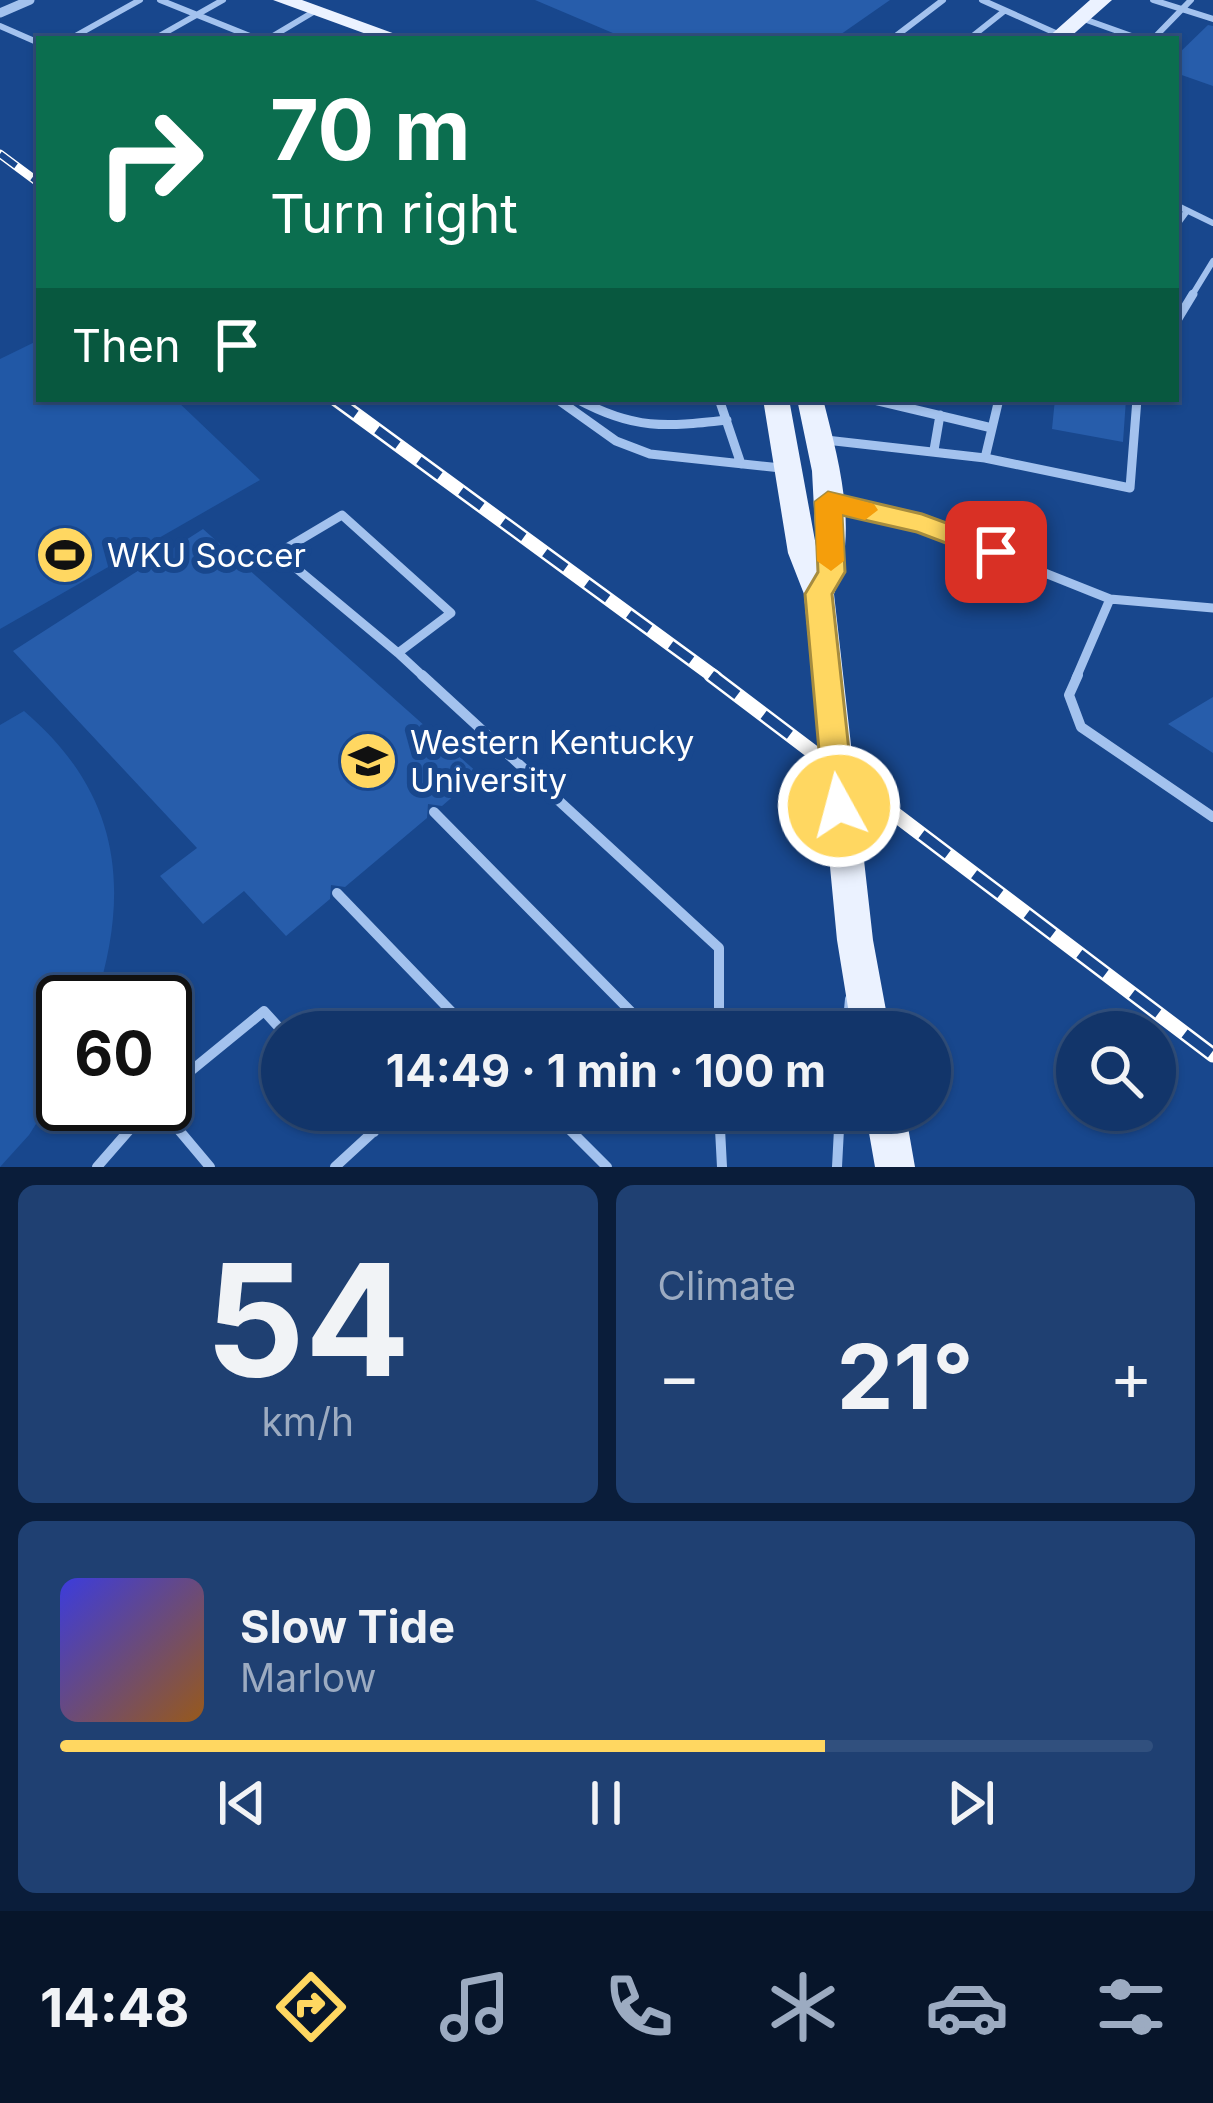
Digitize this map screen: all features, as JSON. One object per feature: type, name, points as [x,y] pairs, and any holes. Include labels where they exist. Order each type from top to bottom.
[{"type":"main road","points":[[283,0],[370,35]]},
{"type":"main road","points":[[1059,36],[1102,0]]},
{"type":"main road","points":[[777,402],[792,469],[805,572],[819,594],[855,940],[867,1011]]},
{"type":"main road","points":[[811,402],[828,502],[831,572],[819,594]]},
{"type":"main road","points":[[889,1131],[895,1167]]},
{"type":"street","points":[[0,13],[30,0]]},
{"type":"lane","points":[[75,36],[140,0]]},
{"type":"lane","points":[[160,0],[249,36]]},
{"type":"lane","points":[[159,36],[223,0]]},
{"type":"lane","points":[[896,36],[943,0]]},
{"type":"lane","points":[[982,0],[1056,36]]},
{"type":"lane","points":[[1153,0],[1213,19]]},
{"type":"lane","points":[[1156,36],[1191,0]]},
{"type":"lane","points":[[273,36],[315,10]]},
{"type":"lane","points":[[974,36],[1004,12]]},
{"type":"lane","points":[[1081,18],[1132,36]]},
{"type":"lane","points":[[0,26],[36,42]]},
{"type":"lane","points":[[1179,207],[1213,223]]},
{"type":"lane","points":[[1179,222],[1187,211]]},
{"type":"lane","points":[[1179,317],[1213,262]]},
{"type":"lane","points":[[561,402],[616,441],[650,454],[792,469]]},
{"type":"lane","points":[[582,402],[619,423],[643,428],[727,420]]},
{"type":"lane","points":[[720,402],[741,464]]},
{"type":"lane","points":[[883,402],[992,428]]},
{"type":"lane","points":[[985,458],[998,402]]},
{"type":"lane","points":[[820,439],[985,458],[1130,488],[1137,402]]},
{"type":"lane","points":[[934,450],[940,415]]},
{"type":"lane","points":[[828,502],[922,524],[1110,599],[1213,608]]},
{"type":"lane","points":[[398,653],[451,614],[342,515],[278,553],[398,653],[719,949],[719,1011]]},
{"type":"lane","points":[[1110,599],[1070,694],[1082,727],[1213,817]]},
{"type":"lane","points":[[434,812],[630,1011]]},
{"type":"lane","points":[[337,893],[452,1011]]},
{"type":"lane","points":[[849,1011],[855,940]]},
{"type":"lane","points":[[192,1070],[261,1013]]},
{"type":"lane","points":[[97,1167],[130,1131]]},
{"type":"lane","points":[[178,1131],[210,1167]]},
{"type":"lane","points":[[571,1131],[607,1167]]},
{"type":"lane","points":[[720,1131],[722,1167]]},
{"type":"lane","points":[[837,1167],[839,1131]]},
{"type":"lane","points":[[335,1167],[374,1132]]},
{"type":"shaded area","name":"WKU Soccer","points":[[36,341],[36,402],[178,402],[260,480],[0,629],[0,359]]},
{"type":"shaded area","points":[[24,711],[80,774],[98,808],[114,880],[113,919],[102,975],[36,975],[36,1124],[0,1167],[0,725]]},
{"type":"building","points":[[535,0],[890,0],[838,36],[620,36]]},
{"type":"building","points":[[1208,25],[1213,26],[1213,86],[1179,74],[1179,53]]},
{"type":"building","points":[[1055,402],[1126,402],[1123,442],[1052,429]]},
{"type":"building","points":[[203,529],[479,774],[442,806],[428,804],[427,818],[345,887],[331,885],[330,899],[286,936],[244,891],[203,924],[160,876],[197,848],[13,651]]},
{"type":"building","points":[[1213,697],[1213,753],[1168,724]]},
{"type":"railway","points":[[0,154],[36,181]]},
{"type":"railway","points":[[339,402],[716,678]]},
{"type":"railway","points":[[711,675],[1213,1055]]},
{"type":"slow traffic","points":[[831,561],[828,502],[865,510]]},
{"type":"place","name":"WKU Soccer","points":[[65,555]]},
{"type":"place","name":"Western Kentucky University","points":[[368,761]]},
{"type":"route","points":[[839,806],[819,594],[831,572],[828,502],[922,524],[996,552]]}]
